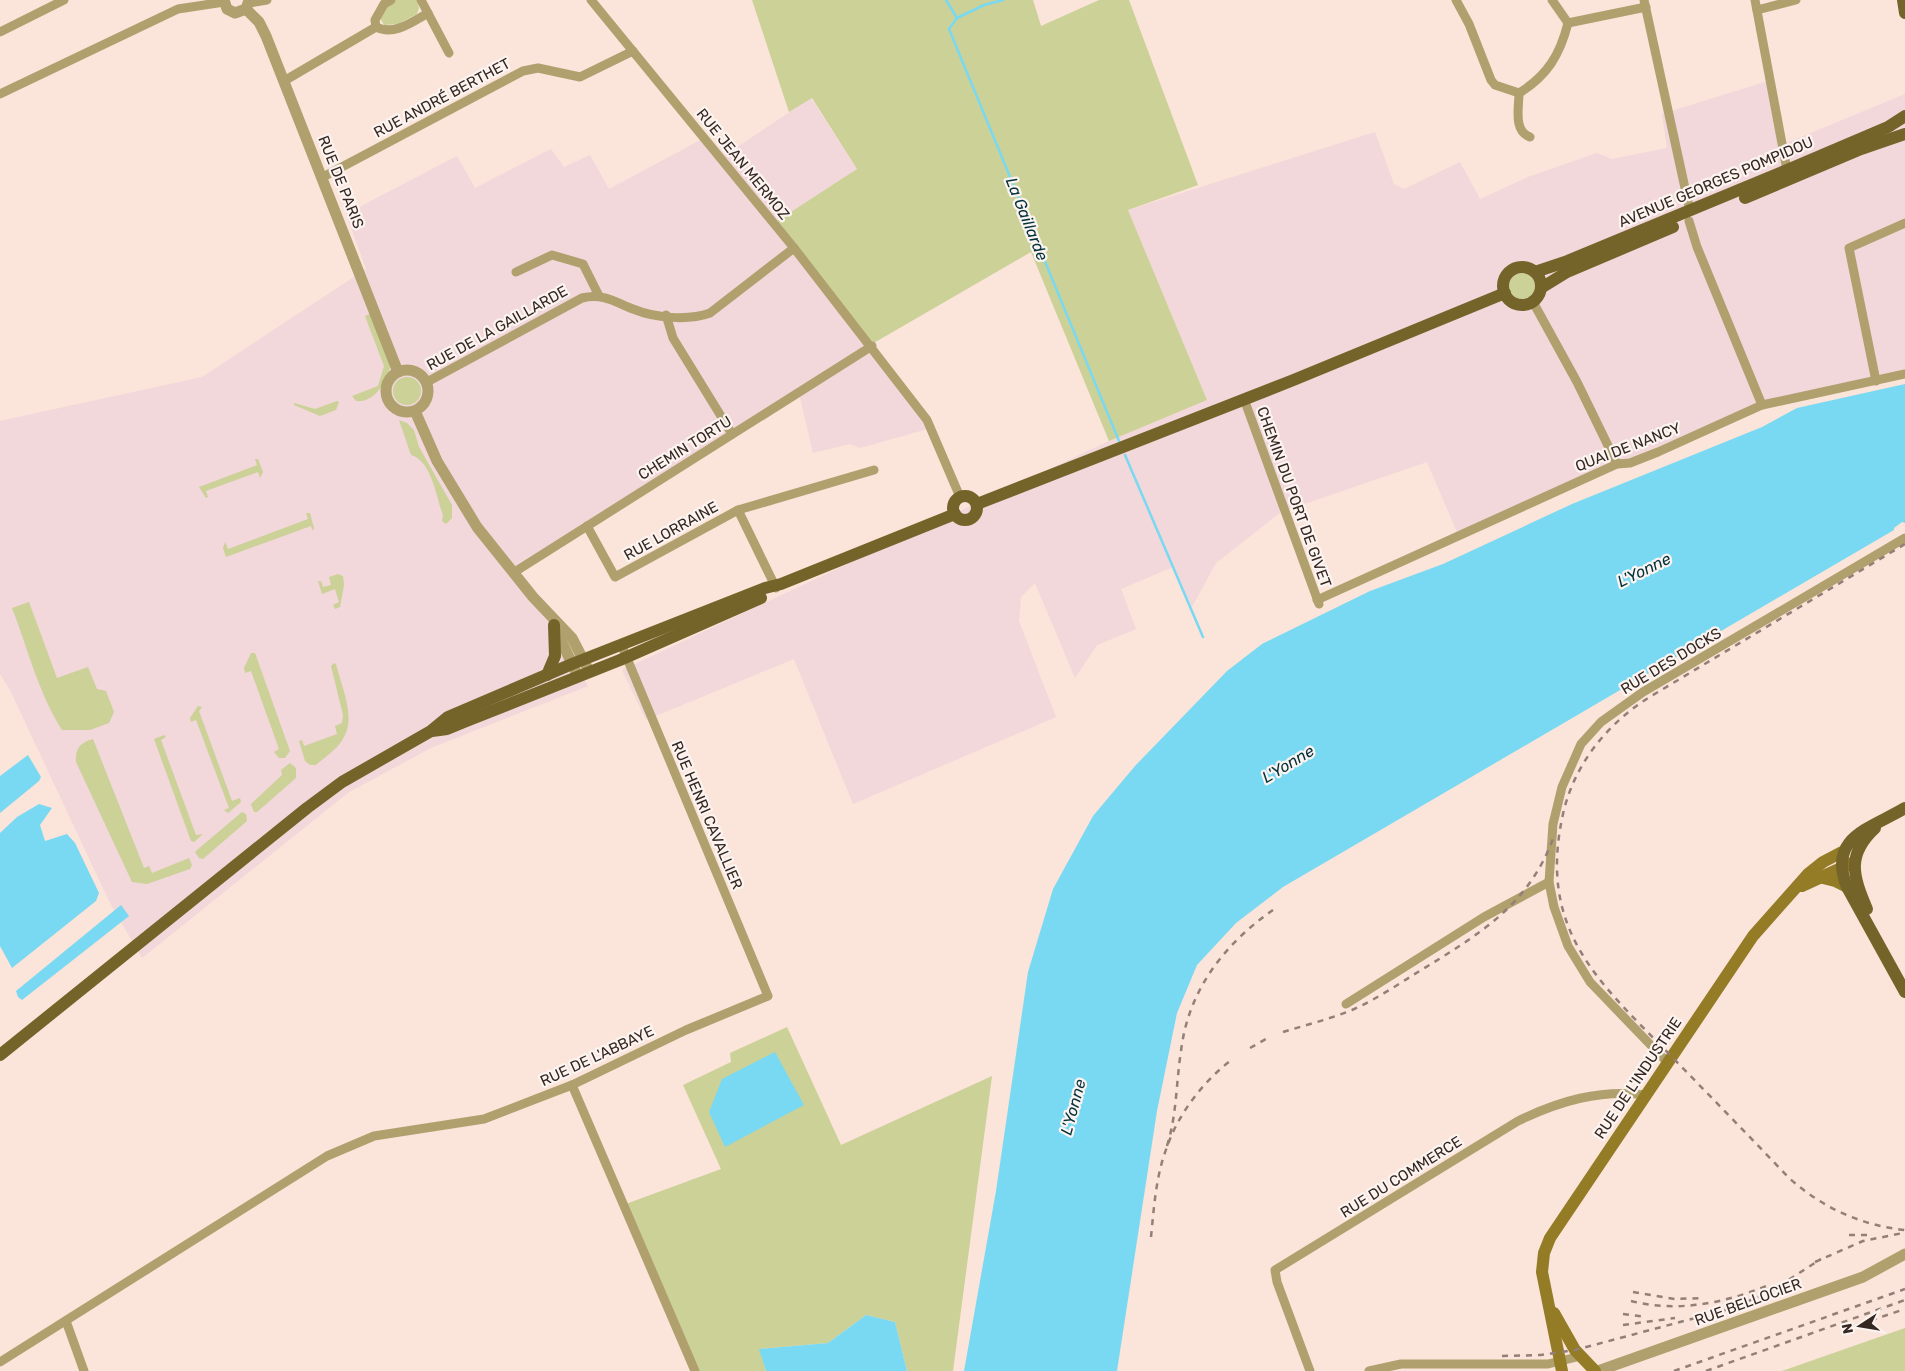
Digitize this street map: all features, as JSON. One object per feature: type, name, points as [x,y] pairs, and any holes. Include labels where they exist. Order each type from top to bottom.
[{"type":"main road","points":[[1903,0],[1905,13]]},
{"type":"main road","name":"AVENUE GEORGES POMPIDOU","points":[[1541,288],[1566,272],[1787,170],[1888,127],[1905,116]]},
{"type":"main road","name":"AVENUE GEORGES POMPIDOU","points":[[1535,272],[1905,134]]},
{"type":"main road","points":[[1523,267],[1535,272],[1539,277],[1541,288],[1532,302],[1519,305],[1512,302],[1505,293],[1505,280],[1514,269],[1523,267]]},
{"type":"main road","points":[[977,504],[1244,399],[1505,293]]},
{"type":"main road","points":[[960,497],[970,497],[977,504],[976,513],[972,518],[960,519],[955,514],[953,506],[960,497]]},
{"type":"main road","points":[[430,731],[446,729],[580,668],[621,644],[777,586],[955,514]]},
{"type":"main road","points":[[0,1055],[307,808],[342,782],[430,731],[448,717],[547,675],[626,657],[748,604],[777,586]]},
{"type":"main road","points":[[547,675],[555,656],[554,625]]},
{"type":"main road","points":[[1797,888],[1819,877],[1839,859],[1858,833],[1905,808]]},
{"type":"main road","points":[[1882,821],[1866,837],[1854,862],[1858,887],[1898,979]]},
{"type":"main road","points":[[1839,859],[1854,862]]},
{"type":"main road","points":[[1839,859],[1847,887],[1905,992]]},
{"type":"main road","name":"RUE DE L'INDUSTRIE","points":[[1561,1366],[1542,1272],[1544,1254],[1550,1238],[1753,936],[1808,874],[1839,859]]},
{"type":"main road","points":[[1819,877],[1847,887]]},
{"type":"main road","points":[[1548,1302],[1581,1356],[1596,1371]]},
{"type":"street","points":[[0,32],[64,0]]},
{"type":"street","points":[[0,82],[2,93],[178,9],[224,1],[227,9],[234,13],[248,4],[267,0]]},
{"type":"street","points":[[376,27],[374,20],[384,4],[390,0]]},
{"type":"street","points":[[421,0],[449,53]]},
{"type":"street","name":"RUE JEAN MERMOZ","points":[[592,0],[872,346],[931,426],[960,497]]},
{"type":"street","points":[[1456,0],[1464,12],[1491,80],[1495,85],[1519,93]]},
{"type":"street","points":[[1552,0],[1568,23]]},
{"type":"street","points":[[1755,0],[1787,170]]},
{"type":"street","points":[[1757,10],[1796,0]]},
{"type":"street","name":"RUE DE PARIS","points":[[248,4],[259,22],[284,81],[398,372]]},
{"type":"street","points":[[1568,23],[1645,4],[1697,247],[1762,405]]},
{"type":"street","points":[[376,27],[383,30],[398,29],[428,13]]},
{"type":"street","points":[[1519,93],[1546,72],[1557,56],[1568,23]]},
{"type":"street","points":[[284,81],[376,27]]},
{"type":"street","name":"RUE ANDRÉ BERTHET","points":[[323,177],[523,71],[538,68],[580,77],[633,51]]},
{"type":"street","points":[[1519,93],[1519,129],[1524,135],[1530,137]]},
{"type":"street","points":[[1876,381],[1848,252],[1852,246],[1905,222]]},
{"type":"street","points":[[516,272],[552,255],[583,264],[599,296],[614,299],[644,313],[696,317],[710,314],[794,248]]},
{"type":"street","name":"RUE DE LA GAILLARDE","points":[[427,382],[582,298],[599,296]]},
{"type":"street","points":[[1532,302],[1577,382],[1617,464]]},
{"type":"street","points":[[666,315],[673,338],[732,434]]},
{"type":"street","name":"CHEMIN TORTU","points":[[513,573],[872,346]]},
{"type":"street","points":[[412,370],[418,372],[427,382],[428,396],[421,407],[415,410],[402,411],[388,400],[387,387],[389,380],[398,372],[412,370]]},
{"type":"street","name":"QUAI DE NANCY","points":[[1318,602],[1617,464],[1630,463],[1648,456],[1762,405],[1905,374]]},
{"type":"street","name":"CHEMIN DU PORT DE GIVET","points":[[1244,399],[1318,602]]},
{"type":"street","points":[[415,410],[441,469],[477,527],[513,573],[572,638],[580,668]]},
{"type":"street","name":"RUE LORRAINE","points":[[587,526],[615,577],[738,510],[874,470]]},
{"type":"street","name":"RUE LORRAINE","points":[[738,510],[777,586]]},
{"type":"street","name":"RUE DES DOCKS","points":[[1668,1063],[1599,994],[1582,972],[1561,927],[1550,882],[1553,824],[1562,787],[1581,744],[1601,722],[1643,692],[1905,538]]},
{"type":"street","points":[[548,610],[554,625],[580,668]]},
{"type":"street","name":"RUE HENRI CAVALLIER","points":[[621,644],[768,996]]},
{"type":"street","points":[[1346,1004],[1509,902],[1550,882]]},
{"type":"street","name":"RUE DE L'ABBAYE","points":[[0,1362],[327,1156],[374,1136],[484,1119],[572,1085],[686,1030],[768,996]]},
{"type":"street","points":[[572,1085],[695,1371]]},
{"type":"street","name":"RUE DU COMMERCE","points":[[1310,1371],[1277,1282],[1275,1270],[1518,1121],[1549,1106],[1586,1096],[1612,1093],[1646,1095]]},
{"type":"street","name":"RUE BELLOCIER","points":[[1596,1371],[1863,1277],[1905,1254]]},
{"type":"street","points":[[66,1321],[84,1371]]},
{"type":"street","points":[[1369,1371],[1401,1364],[1548,1364],[1561,1366],[1581,1356]]},
{"type":"shaded area","points":[[1768,81],[1784,144],[1905,94],[1905,372],[1762,403],[1457,532],[1427,462],[1281,512],[1216,563],[1192,607],[1173,567],[1121,589],[1136,629],[1097,645],[1075,678],[1035,583],[1021,597],[1019,621],[1056,717],[853,804],[794,659],[646,720],[622,670],[1109,441],[1207,400],[1128,210],[1375,132],[1394,184],[1404,189],[1460,162],[1480,199],[1528,177],[1597,153],[1612,159],[1667,148],[1662,114]]},
{"type":"shaded area","points":[[811,98],[857,169],[775,223],[931,428],[860,448],[850,444],[813,453],[798,389],[517,568],[588,686],[433,747],[349,792],[142,958],[109,901],[10,690],[0,674],[0,421],[202,377],[366,269],[346,214],[457,156],[475,188],[551,149],[564,167],[590,155],[609,189],[708,136],[725,155]]},
{"type":"green space","points":[[396,0],[417,0],[419,8],[417,14],[398,24],[384,25],[380,18],[387,5]]},
{"type":"green space","points":[[752,0],[1033,0],[1041,26],[1099,0],[1129,0],[1198,185],[1128,210],[1207,400],[1109,441],[1031,252],[872,344],[774,223],[857,169],[812,98],[789,112]]},
{"type":"green space","points":[[1522,273],[1531,277],[1535,286],[1531,295],[1522,299],[1513,295],[1509,286],[1513,277]]},
{"type":"green space","points":[[370,314],[391,365],[383,384],[375,395],[363,401],[356,401],[352,396],[378,386],[384,366],[365,316]]},
{"type":"green space","points":[[407,377],[417,381],[421,391],[417,401],[407,405],[397,401],[393,391],[397,381]]},
{"type":"green space","points":[[337,401],[339,402],[336,410],[320,416],[294,405],[294,403],[315,409]]},
{"type":"green space","points":[[399,420],[407,423],[414,430],[419,447],[452,505],[452,518],[446,524],[442,521],[443,515],[429,472],[424,464],[411,455]]},
{"type":"green space","points":[[255,459],[258,459],[263,472],[260,478],[258,472],[206,491],[208,497],[206,498],[199,487],[257,465]]},
{"type":"green space","points":[[306,513],[310,513],[313,531],[311,526],[226,557],[223,548],[225,542],[228,549],[308,519]]},
{"type":"green space","points":[[338,574],[343,576],[344,585],[340,607],[335,609],[333,605],[339,602],[335,589],[322,594],[318,581],[321,581],[323,587],[331,585],[329,577]]},
{"type":"green space","points":[[29,602],[57,678],[88,667],[97,689],[106,691],[114,712],[109,723],[90,730],[62,730],[46,701],[12,608]]},
{"type":"green space","points":[[251,653],[255,653],[290,751],[285,758],[279,758],[274,752],[279,749],[251,671],[245,673],[244,668]]},
{"type":"green space","points":[[334,663],[336,664],[348,711],[347,729],[342,741],[335,749],[316,765],[310,765],[305,761],[299,741],[302,740],[304,746],[337,734],[335,726],[342,723],[343,715],[331,666]]},
{"type":"green space","points":[[198,706],[202,707],[199,711],[232,801],[240,798],[241,802],[228,813],[224,810],[229,808],[196,720],[191,722],[190,718]]},
{"type":"green space","points":[[164,735],[166,737],[161,740],[196,835],[203,834],[194,842],[191,841],[154,739]]},
{"type":"green space","points":[[93,739],[144,868],[149,866],[152,873],[189,858],[192,865],[190,869],[147,884],[132,882],[76,762],[80,746]]},
{"type":"green space","points":[[290,763],[296,768],[296,778],[257,812],[254,812],[251,804],[282,775],[281,770]]},
{"type":"green space","points":[[242,812],[246,814],[247,821],[203,859],[199,858],[195,852]]},
{"type":"green space","points":[[787,1027],[841,1145],[992,1076],[953,1371],[907,1371],[895,1322],[866,1315],[828,1343],[760,1349],[766,1371],[693,1371],[623,1205],[721,1169],[683,1085],[731,1062],[730,1053]]},
{"type":"green space","points":[[1905,1328],[1905,1371],[1782,1371]]},
{"type":"water","name":"L'Yonne","points":[[1905,384],[1905,523],[1902,522],[1894,530],[1283,887],[1236,923],[1197,965],[1177,1013],[1157,1111],[1117,1371],[964,1371],[996,1191],[1028,972],[1053,889],[1093,816],[1135,766],[1227,671],[1262,644],[1370,591],[1443,564],[1572,504],[1762,427],[1797,408]]},
{"type":"water","points":[[28,755],[41,777],[39,781],[0,813],[0,776]]},
{"type":"water","points":[[39,804],[52,808],[40,825],[45,841],[67,834],[75,843],[99,893],[96,901],[12,968],[0,946],[0,833],[17,817]]},
{"type":"water","points":[[121,905],[129,916],[22,1000],[18,997],[16,991]]},
{"type":"water","points":[[775,1052],[804,1105],[725,1147],[709,1112],[722,1079]]},
{"type":"water","points":[[866,1315],[895,1322],[907,1371],[766,1371],[759,1349],[828,1343]]},
{"type":"waterway","name":"La Gaillarde","points":[[946,0],[957,18],[949,29],[1119,441]]},
{"type":"waterway","points":[[957,18],[984,5],[1003,0]]},
{"type":"waterway","name":"La Gaillarde","points":[[1125,455],[1203,637]]},
{"type":"railway","points":[[1905,544],[1648,698],[1619,721],[1594,748],[1575,779],[1563,814],[1557,855],[1559,891],[1567,923],[1580,951],[1621,1004],[1789,1178],[1802,1189],[1829,1206],[1857,1219],[1888,1228],[1905,1230]]},
{"type":"railway","points":[[1283,1032],[1361,1006],[1481,931],[1516,900],[1531,882],[1554,836]]},
{"type":"railway","points":[[1167,1146],[1175,1110],[1181,1051],[1191,1008],[1200,989],[1224,954],[1255,923],[1273,910]]},
{"type":"railway","points":[[1250,1048],[1266,1039]]},
{"type":"railway","points":[[1151,1237],[1158,1180],[1163,1158],[1172,1135],[1185,1110],[1194,1098],[1212,1077],[1233,1059]]},
{"type":"railway","points":[[1815,1262],[1863,1241],[1903,1233]]},
{"type":"railway","points":[[1849,1235],[1870,1235]]},
{"type":"railway","points":[[1502,1356],[1541,1355],[1575,1350],[1729,1309],[1768,1293],[1821,1259]]},
{"type":"railway","points":[[1631,1301],[1666,1306],[1702,1304],[1737,1296],[1771,1284]]},
{"type":"railway","points":[[1674,1371],[1905,1289]]},
{"type":"railway","points":[[1633,1292],[1675,1299],[1704,1298]]},
{"type":"railway","points":[[1706,1371],[1905,1300]]},
{"type":"railway","points":[[1848,1328],[1905,1309]]},
{"type":"railway","points":[[1623,1314],[1646,1317]]},
{"type":"railway","points":[[1623,1325],[1675,1318]]}]
